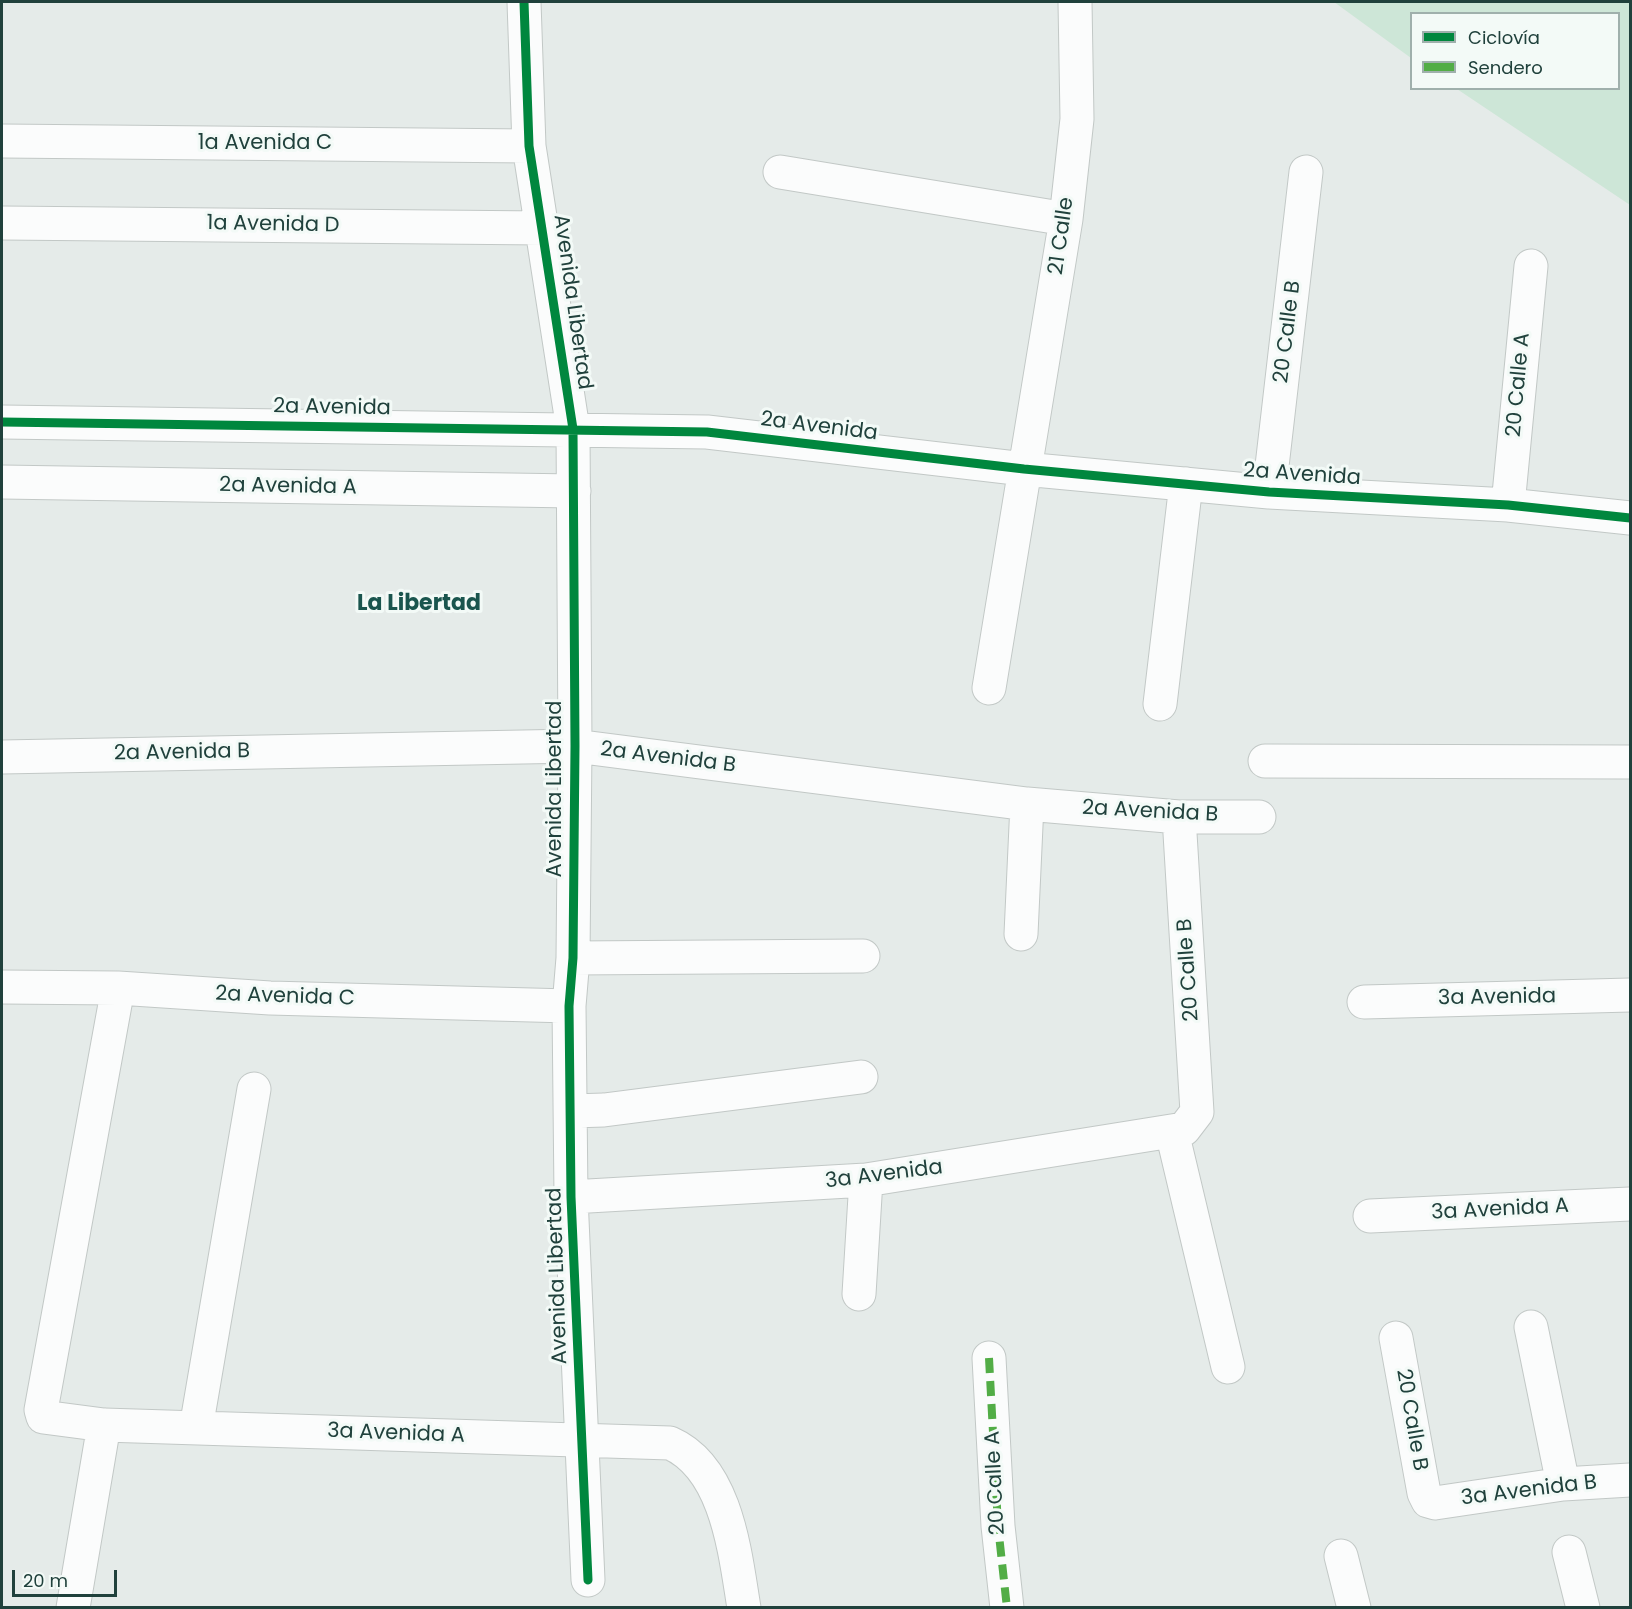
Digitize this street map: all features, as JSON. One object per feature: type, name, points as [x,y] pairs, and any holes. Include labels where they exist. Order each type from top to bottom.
[{"type":"street","name":"Avenida Libertad","points":[[524,2],[529,146],[544,228],[573,429],[573,958],[569,1006],[572,1110],[571,1197],[588,1580]]},
{"type":"street","name":"21 Calle","points":[[989,688],[1066,219],[1077,119],[1075,2]]},
{"type":"street","name":"1a Avenida C","points":[[2,141],[529,146]]},
{"type":"street","points":[[780,172],[1066,219]]},
{"type":"street","name":"20 Calle B","points":[[1269,492],[1306,172]]},
{"type":"street","name":"1a Avenida D","points":[[2,223],[544,228]]},
{"type":"street","name":"20 Calle A","points":[[1508,505],[1531,266]]},
{"type":"street","name":"2a Avenida","points":[[2,422],[707,432],[1024,469],[1269,492],[1508,505],[1630,518]]},
{"type":"street","name":"2a Avenida A","points":[[2,482],[574,491]]},
{"type":"street","points":[[1160,704],[1186,484]]},
{"type":"street","name":"2a Avenida B","points":[[2,757],[574,746],[1027,804],[1179,817],[1259,817]]},
{"type":"street","points":[[1265,760],[1630,762]]},
{"type":"street","points":[[1021,934],[1027,804]]},
{"type":"street","name":"20 Calle B","points":[[1179,817],[1197,1112],[1182,1127],[1228,1367]]},
{"type":"street","points":[[573,958],[863,956]]},
{"type":"street","name":"2a Avenida C","points":[[2,987],[118,988],[270,998],[569,1006]]},
{"type":"street","name":"3a Avenida A","points":[[118,988],[41,1410],[43,1417],[104,1425],[670,1443],[686,1450],[709,1477],[731,1530],[744,1608]]},
{"type":"street","name":"3a Avenida","points":[[1364,1002],[1630,995]]},
{"type":"street","points":[[572,1110],[616,1108],[861,1077]]},
{"type":"street","points":[[196,1428],[254,1089]]},
{"type":"street","name":"3a Avenida","points":[[571,1197],[866,1180],[1182,1127]]},
{"type":"street","points":[[859,1294],[866,1180]]},
{"type":"street","name":"3a Avenida A","points":[[1370,1216],[1630,1204]]},
{"type":"street","points":[[1531,1327],[1563,1484]]},
{"type":"street","name":"20 Calle B","points":[[1396,1338],[1424,1493],[1428,1501]]},
{"type":"street","name":"20 Calle A","points":[[989,1358],[998,1526],[1007,1608]]},
{"type":"street","points":[[73,1608],[104,1425]]},
{"type":"street","name":"3a Avenida B","points":[[1428,1501],[1435,1503],[1563,1484],[1630,1480]]},
{"type":"street","points":[[1569,1552],[1583,1608]]},
{"type":"street","points":[[1341,1556],[1354,1608]]},
{"type":"green space","points":[[1334,2],[1630,2],[1630,205],[1458,90],[1620,90],[1620,12],[1410,12],[1410,57]]},
{"type":"marked path","points":[[989,1358],[998,1526],[1007,1608]]},
{"type":"cycle path","points":[[524,2],[529,146],[573,429],[575,746],[573,958],[569,1006],[571,1197],[588,1580]]},
{"type":"cycle path","points":[[2,422],[707,432],[1024,469],[1269,492],[1508,505],[1630,518]]},
{"type":"district","name":"La Libertad","points":[[419,604]]}]
